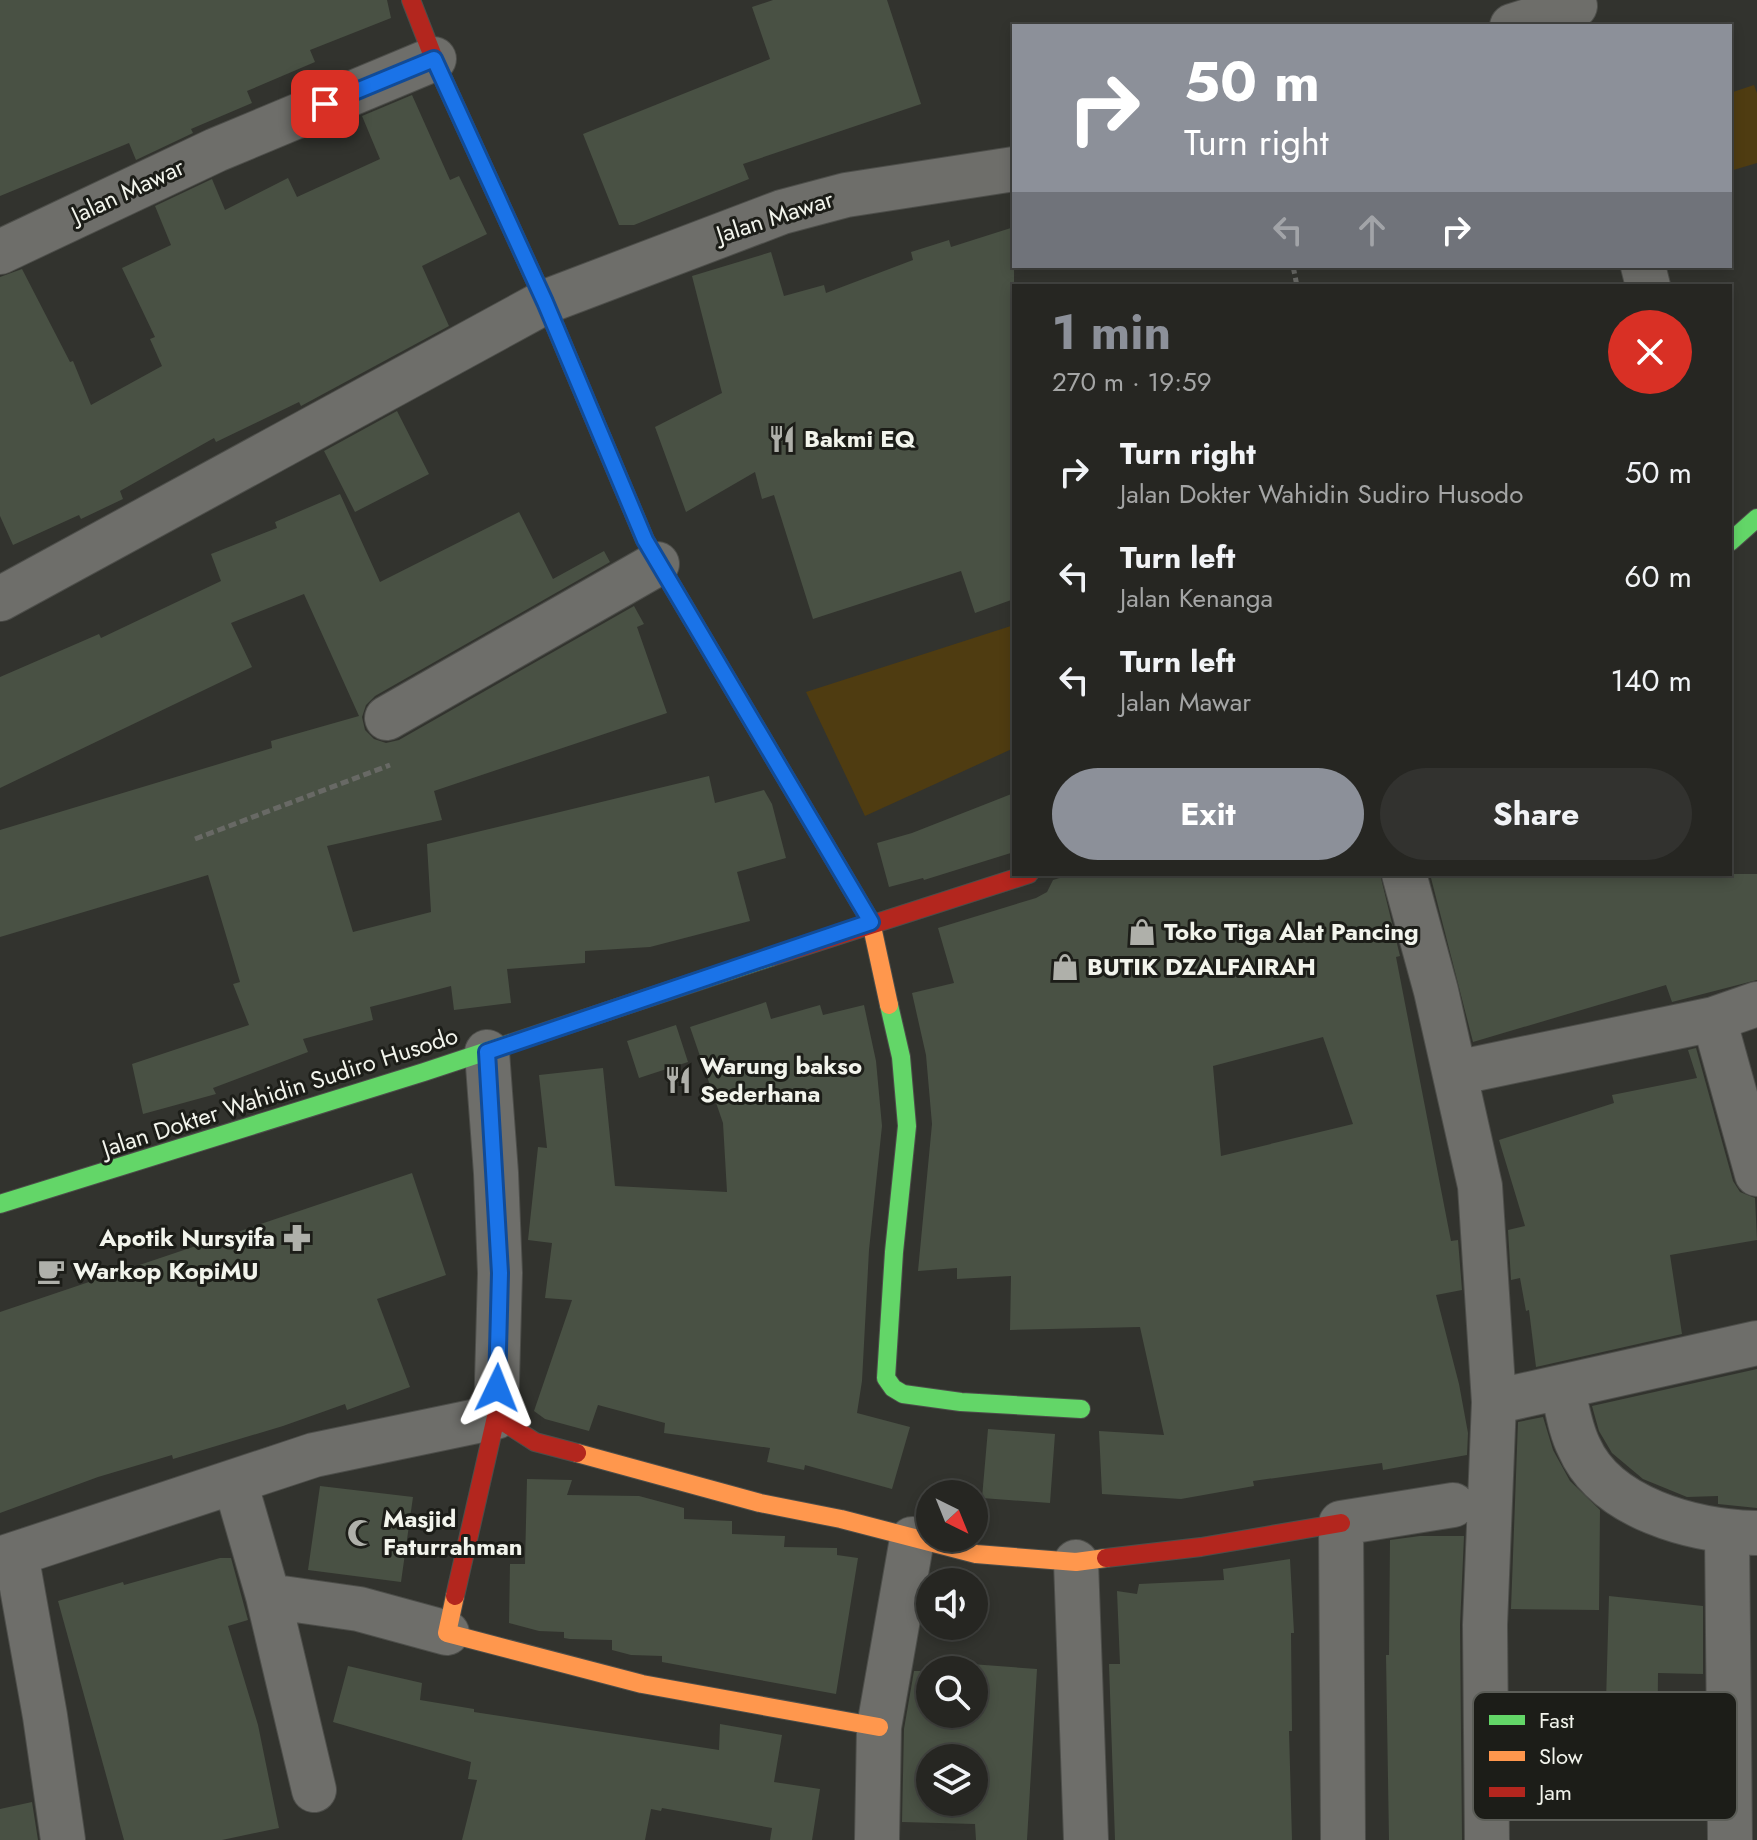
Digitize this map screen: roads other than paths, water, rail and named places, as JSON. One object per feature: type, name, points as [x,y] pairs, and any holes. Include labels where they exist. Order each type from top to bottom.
[{"type":"street","points":[[411,0],[434,59],[545,302],[657,564],[871,922],[901,1057],[907,1126],[894,1252],[886,1378],[893,1388],[903,1394],[961,1402],[1081,1409]]},
{"type":"street","points":[[1521,24],[1576,11]]},
{"type":"street","name":"Jalan Mawar","points":[[0,252],[216,150],[434,59]]},
{"type":"street","name":"Jalan Mawar","points":[[0,599],[545,302],[782,212],[846,195],[1012,169]]},
{"type":"street","points":[[1732,540],[1757,518]]},
{"type":"street","points":[[387,718],[657,564]]},
{"type":"street","name":"Jalan Dokter Wahidin Sudiro Husodo","points":[[0,1204],[487,1052],[871,922],[1022,876]]},
{"type":"street","points":[[1405,876],[1422,933],[1480,1186],[1494,1402],[1485,1625],[1486,1692]]},
{"type":"street","points":[[1456,1073],[1714,1019],[1757,1004]]},
{"type":"street","points":[[1714,1019],[1757,1174]]},
{"type":"street","points":[[447,1633],[496,1417],[500,1273],[487,1052]]},
{"type":"street","points":[[1494,1402],[1757,1343]]},
{"type":"street","points":[[1562,1387],[1579,1448],[1592,1469],[1610,1487],[1671,1520],[1742,1533],[1736,1692]]},
{"type":"street","points":[[63,1840],[45,1716],[8,1557],[314,1455],[496,1417],[535,1442],[760,1503],[841,1519],[976,1554],[1076,1562],[1201,1547],[1453,1505]]},
{"type":"street","points":[[235,1482],[268,1596],[314,1790]]},
{"type":"street","points":[[1341,1523],[1343,1840]]},
{"type":"street","points":[[877,1840],[879,1727],[912,1539]]},
{"type":"street","points":[[1076,1562],[1086,1840]]},
{"type":"street","points":[[268,1596],[359,1609],[642,1684],[879,1727]]},
{"type":"street","points":[[1487,1820],[1487,1840]]},
{"type":"street","points":[[1730,1840],[1731,1820]]},
{"type":"place","name":"Bakmi EQ","points":[[782,439]]},
{"type":"place","name":"Toko Tiga Alat Pancing","points":[[1142,932]]},
{"type":"place","name":"BUTIK DZALFAIRAH","points":[[1065,967]]},
{"type":"place","name":"Warung bakso Sederhana","points":[[678,1080]]},
{"type":"place","name":"Apotik Nursyifa","points":[[297,1238]]},
{"type":"place","name":"Warkop KopiMU","points":[[51,1271]]},
{"type":"place","name":"Masjid Faturrahman","points":[[361,1533]]}]
